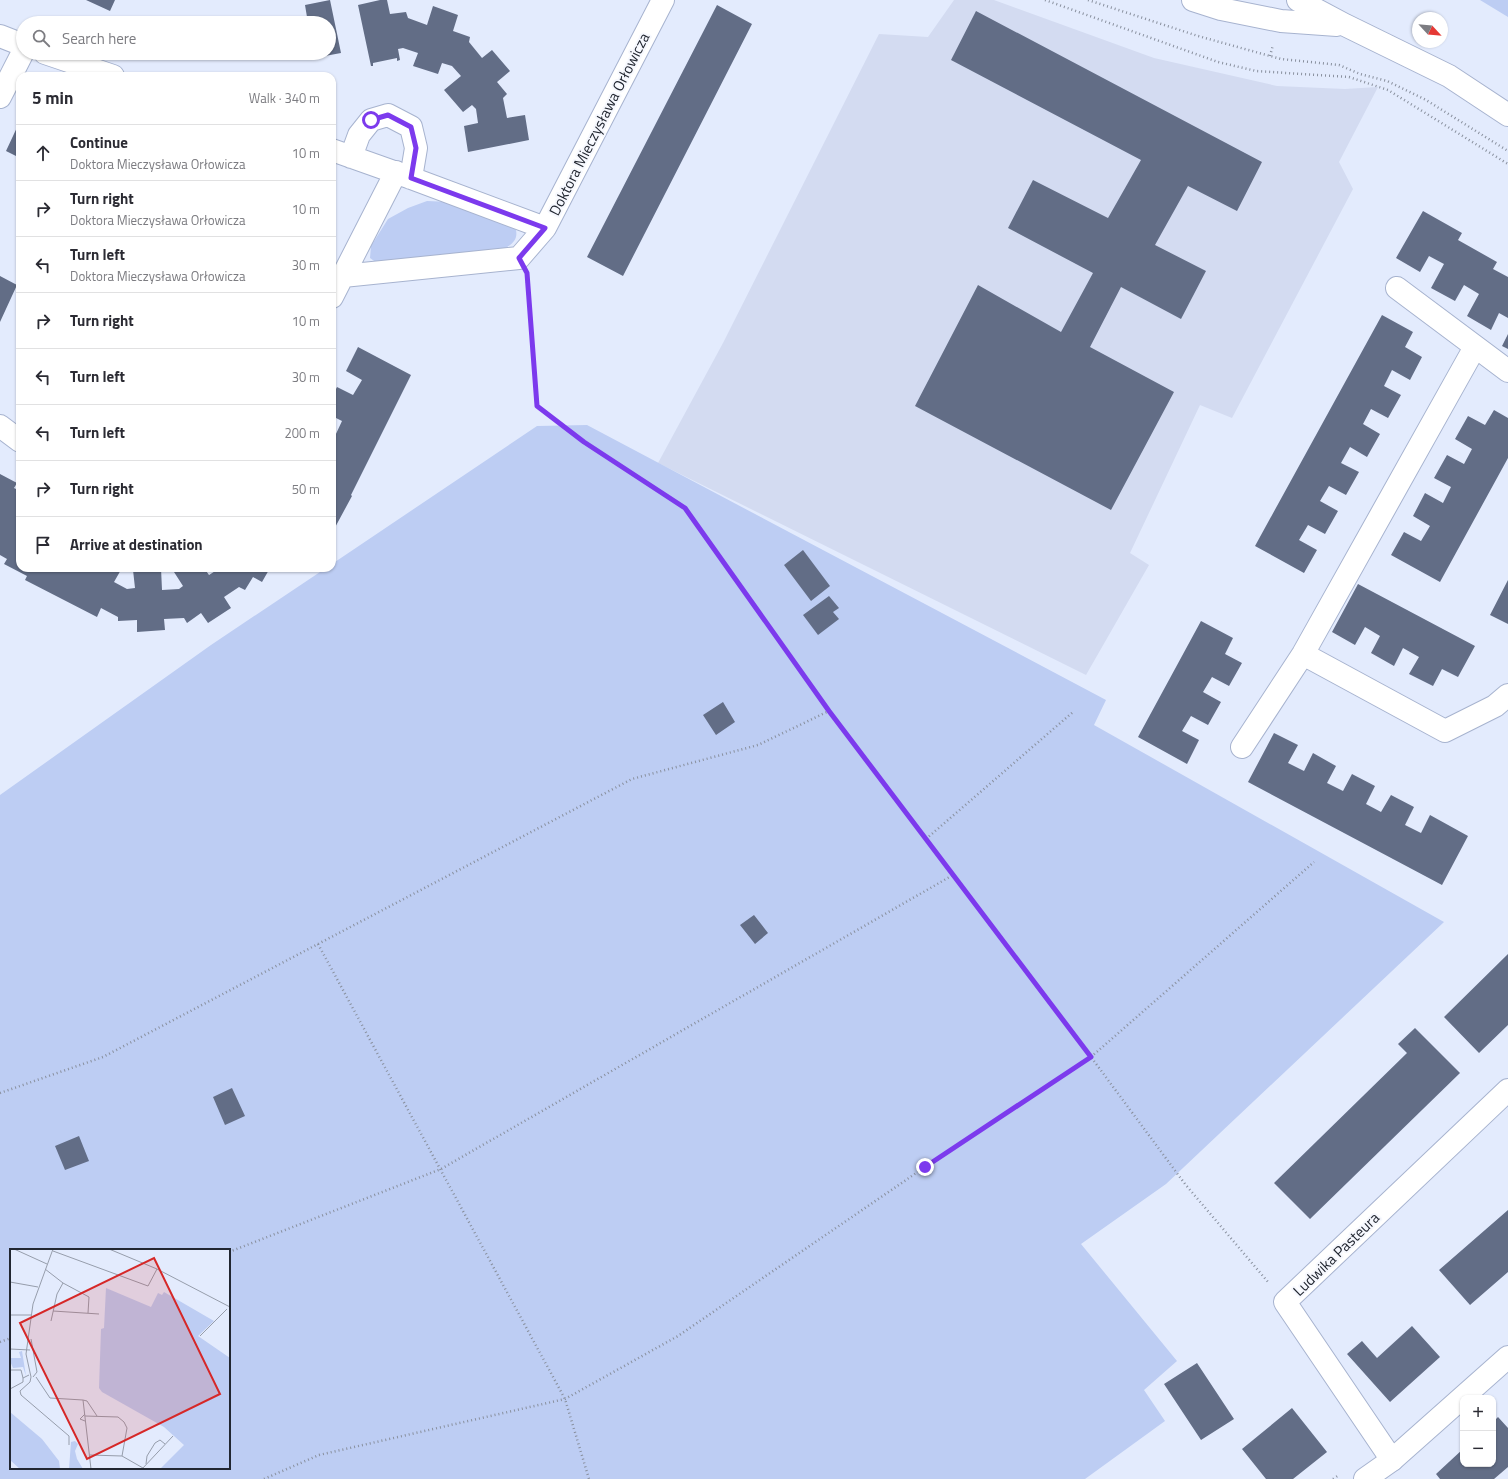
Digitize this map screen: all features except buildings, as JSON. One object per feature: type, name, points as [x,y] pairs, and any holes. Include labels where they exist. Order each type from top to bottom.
[{"type":"street","name":"Doktora Mieczysława Orłowicza","points":[[336,289],[404,175],[416,148],[411,127],[388,115],[371,120],[359,135],[341,153],[404,175],[545,228],[663,0]]},
{"type":"street","points":[[1298,0],[1345,25],[1449,76],[1508,115]]},
{"type":"street","points":[[1205,2],[1221,9],[1281,22],[1345,25]]},
{"type":"street","points":[[0,36],[16,42]]},
{"type":"street","points":[[0,97],[19,60]]},
{"type":"street","points":[[66,60],[101,72]]},
{"type":"street","points":[[343,276],[519,258],[545,228]]},
{"type":"street","points":[[1397,288],[1508,371]]},
{"type":"street","points":[[1242,747],[1303,654],[1475,347]]},
{"type":"street","points":[[0,426],[16,438]]},
{"type":"street","points":[[1303,654],[1445,731],[1495,706],[1508,695]]},
{"type":"street","name":"Ludwika Pasteura","points":[[1392,1460],[1285,1302],[1508,1090]]},
{"type":"street","points":[[1365,1479],[1392,1460],[1508,1357]]},
{"type":"path","points":[[1046,0],[1218,62],[1256,71],[1349,77],[1388,90],[1508,164]]},
{"type":"path","points":[[1088,0],[1198,36],[1281,59],[1339,65],[1360,74],[1388,81],[1426,100],[1508,151]]},
{"type":"path","points":[[519,258],[527,273],[537,406],[584,442],[685,508],[829,711],[1091,1057],[1185,1184],[1285,1302]]},
{"type":"path","points":[[0,1093],[103,1057],[632,779],[758,745],[829,711]]},
{"type":"path","points":[[926,839],[1073,712]]},
{"type":"path","points":[[264,1479],[319,1455],[565,1399],[678,1336],[925,1167],[1091,1057],[1314,862]]},
{"type":"path","points":[[230,1252],[441,1169],[954,875]]},
{"type":"path","points":[[318,944],[565,1399],[589,1479]]},
{"type":"path","points":[[0,1342],[10,1338]]},
{"type":"shaded area","points":[[954,0],[994,0],[1154,58],[1277,86],[1345,89],[1378,87],[1339,162],[1353,189],[1232,418],[1200,405],[1130,553],[1149,565],[1086,675],[658,463],[723,343],[879,34],[928,37]]},
{"type":"shaded area","points":[[1480,0],[1508,0],[1508,17]]},
{"type":"shaded area","points":[[427,201],[450,202],[511,226],[516,230],[515,239],[504,249],[377,263],[370,258],[371,246],[388,219],[408,208]]},
{"type":"shaded area","points":[[587,425],[1106,700],[1094,725],[1444,922],[1166,1184],[1081,1244],[1177,1361],[1144,1390],[1165,1421],[1085,1479],[0,1479],[0,795],[211,645],[320,572],[336,572],[336,561],[537,426]]},
{"type":"route","points":[[371,120],[388,115],[411,127],[416,148],[411,178],[545,228],[519,258],[527,273],[537,406],[584,442],[685,508],[829,711],[1091,1057],[925,1167]]}]
